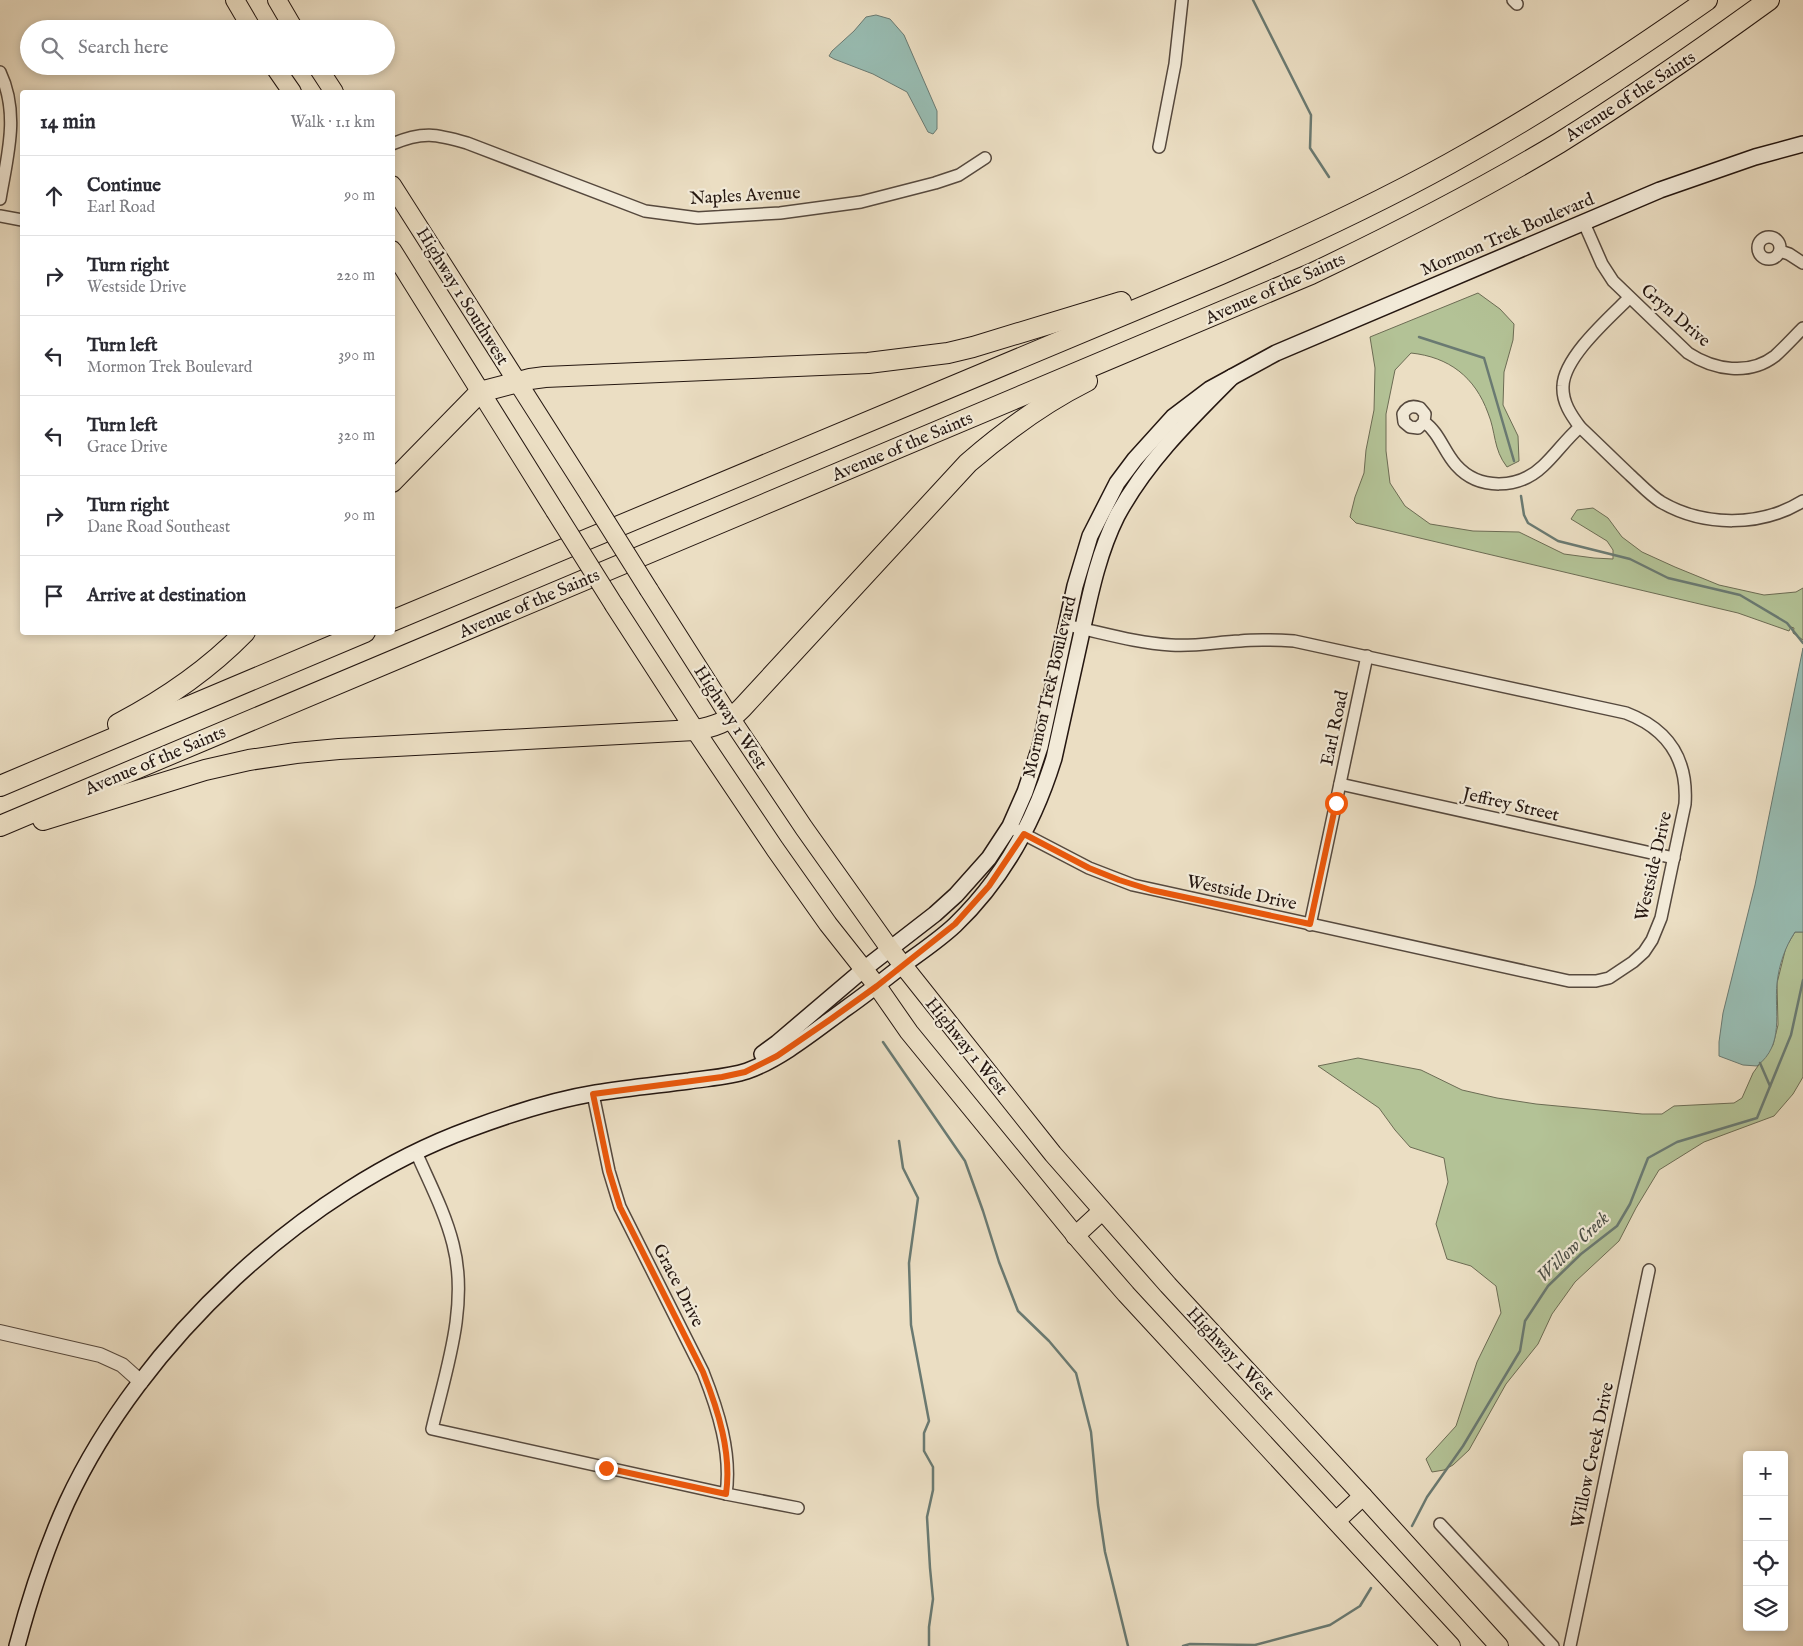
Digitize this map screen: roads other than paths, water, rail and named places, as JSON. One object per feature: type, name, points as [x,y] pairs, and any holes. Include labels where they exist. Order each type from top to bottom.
[{"type":"highway","name":"Avenue of the Saints","points":[[395,620],[1281,247],[1342,219],[1474,150],[1592,79],[1707,0]]},
{"type":"highway","name":"Avenue of the Saints","points":[[0,826],[1236,306],[1370,246],[1510,171],[1645,88],[1769,0]]},
{"type":"highway","points":[[395,479],[480,392],[517,382],[545,377],[868,363],[948,353],[996,342],[1110,306],[1281,247]]},
{"type":"highway","points":[[0,836],[53,817],[205,770],[249,760],[339,749],[694,730],[712,727],[731,719],[951,481],[993,442],[1032,412],[1071,389],[1236,306]]},
{"type":"highway","points":[[0,782],[110,728],[162,699],[211,664],[242,635]]},
{"type":"highway","name":"Avenue of the Saints","points":[[0,786],[358,635]]},
{"type":"main road","points":[[235,0],[247,20]]},
{"type":"main road","points":[[277,0],[289,20]]},
{"type":"main road","points":[[280,75],[291,90]]},
{"type":"main road","points":[[323,75],[333,90]]},
{"type":"main road","name":"Mormon Trek Boulevard","points":[[722,1077],[750,1062],[778,1043],[864,969],[936,914],[989,858],[1010,826],[1025,792],[1040,747],[1074,586],[1083,555],[1102,509],[1117,483],[1135,459],[1173,418],[1204,393],[1276,353],[1660,190],[1755,157],[1803,144]]},
{"type":"main road","name":"Highway 1 Southwest","points":[[395,190],[517,382]]},
{"type":"main road","name":"Highway 1 Southwest","points":[[395,255],[480,392]]},
{"type":"main road","name":"Mormon Trek Boulevard","points":[[17,1646],[38,1577],[68,1500],[90,1458],[140,1382],[204,1307],[244,1269],[286,1234],[321,1208],[356,1186],[416,1152],[468,1129],[565,1100],[593,1094],[722,1077],[745,1072],[761,1065],[791,1047],[877,986],[955,924],[989,886],[1024,834],[1046,786],[1098,563],[1117,517],[1128,497],[1163,448],[1182,426],[1232,377]]},
{"type":"main road","name":"Highway 1 West","points":[[517,382],[731,719],[804,828],[903,966],[1054,1154],[1168,1286],[1499,1646]]},
{"type":"main road","name":"Highway 1 West","points":[[480,392],[694,730],[822,917],[877,986],[909,1032],[1075,1236],[1210,1387],[1336,1520],[1451,1646]]},
{"type":"main road","points":[[1075,1236],[1102,1210]]},
{"type":"main road","points":[[1336,1520],[1363,1496]]},
{"type":"street","points":[[1159,147],[1175,64],[1182,0]]},
{"type":"street","points":[[0,72],[6,87],[12,119],[0,200]]},
{"type":"street","name":"Naples Avenue","points":[[395,143],[424,134],[437,135],[467,143],[645,211],[698,218],[780,213],[861,202],[927,186],[959,175],[985,158]]},
{"type":"street","points":[[0,216],[20,220]]},
{"type":"street","name":"Gryn Drive","points":[[1584,223],[1606,272],[1629,298],[1698,359],[1724,368],[1755,366],[1775,356],[1803,328]]},
{"type":"street","points":[[1780,251],[1789,254],[1803,263]]},
{"type":"street","points":[[1629,298],[1581,348],[1564,376],[1562,386],[1564,400],[1580,427],[1661,502],[1689,514],[1727,521],[1743,520],[1778,513],[1803,501]]},
{"type":"street","points":[[1424,422],[1434,431],[1450,459],[1458,468],[1464,473],[1488,484],[1505,484],[1532,474],[1542,467],[1580,427]]},
{"type":"street","name":"Westside Drive","points":[[1010,826],[1089,868],[1151,890],[1569,981],[1596,981],[1609,978],[1634,962],[1652,940],[1661,918],[1685,804],[1685,782],[1681,764],[1675,751],[1652,726],[1640,718],[1626,713],[1294,641],[1254,640],[1206,645],[1170,645],[1140,641],[1067,626]]},
{"type":"street","name":"Earl Road","points":[[1310,924],[1367,656]]},
{"type":"street","name":"Jeffrey Street","points":[[1340,784],[1674,858]]},
{"type":"street","name":"Grace Drive","points":[[593,1094],[609,1171],[620,1207],[703,1372],[711,1393],[724,1442],[728,1469],[726,1494]]},
{"type":"street","points":[[416,1152],[444,1216],[453,1242],[458,1271],[458,1301],[454,1336],[432,1429],[726,1494],[798,1508]]},
{"type":"street","name":"Willow Creek Drive","points":[[1570,1646],[1649,1270]]},
{"type":"street","points":[[0,1332],[100,1354],[122,1365],[140,1382]]},
{"type":"street","points":[[1440,1524],[1553,1646]]},
{"type":"water","points":[[876,15],[890,19],[904,35],[937,111],[937,129],[933,134],[928,132],[907,92],[873,74],[829,56],[866,17]]},
{"type":"water","points":[[1803,648],[1803,932],[1795,932],[1785,950],[1779,970],[1776,994],[1776,1028],[1772,1048],[1757,1066],[1743,1065],[1719,1056],[1723,1013],[1755,885]]},
{"type":"waterway","points":[[1253,0],[1311,115],[1310,148],[1329,177]]},
{"type":"waterway","points":[[1419,337],[1484,358],[1514,461]]},
{"type":"waterway","points":[[1521,496],[1524,515],[1528,523],[1558,541],[1630,559],[1668,578],[1740,595],[1787,623],[1803,643]]},
{"type":"waterway","name":"Willow Creek","points":[[1412,1526],[1427,1497],[1463,1446],[1520,1351],[1525,1321],[1548,1286],[1581,1254],[1617,1226],[1630,1204],[1648,1158],[1677,1142],[1757,1118],[1791,1035],[1803,980]]},
{"type":"waterway","points":[[883,1042],[965,1161],[999,1262],[1018,1311],[1049,1341],[1076,1373],[1091,1432],[1098,1505],[1105,1552],[1128,1646]]},
{"type":"waterway","points":[[1760,1063],[1770,1086]]},
{"type":"waterway","points":[[899,1141],[903,1168],[918,1198],[909,1263],[911,1325],[929,1421],[924,1433],[924,1451],[933,1467],[933,1490],[927,1517],[933,1599],[929,1627],[929,1646]]},
{"type":"waterway","name":"Willow Creek","points":[[1183,1646],[1190,1644],[1255,1645],[1330,1625],[1360,1606],[1371,1588]]}]
